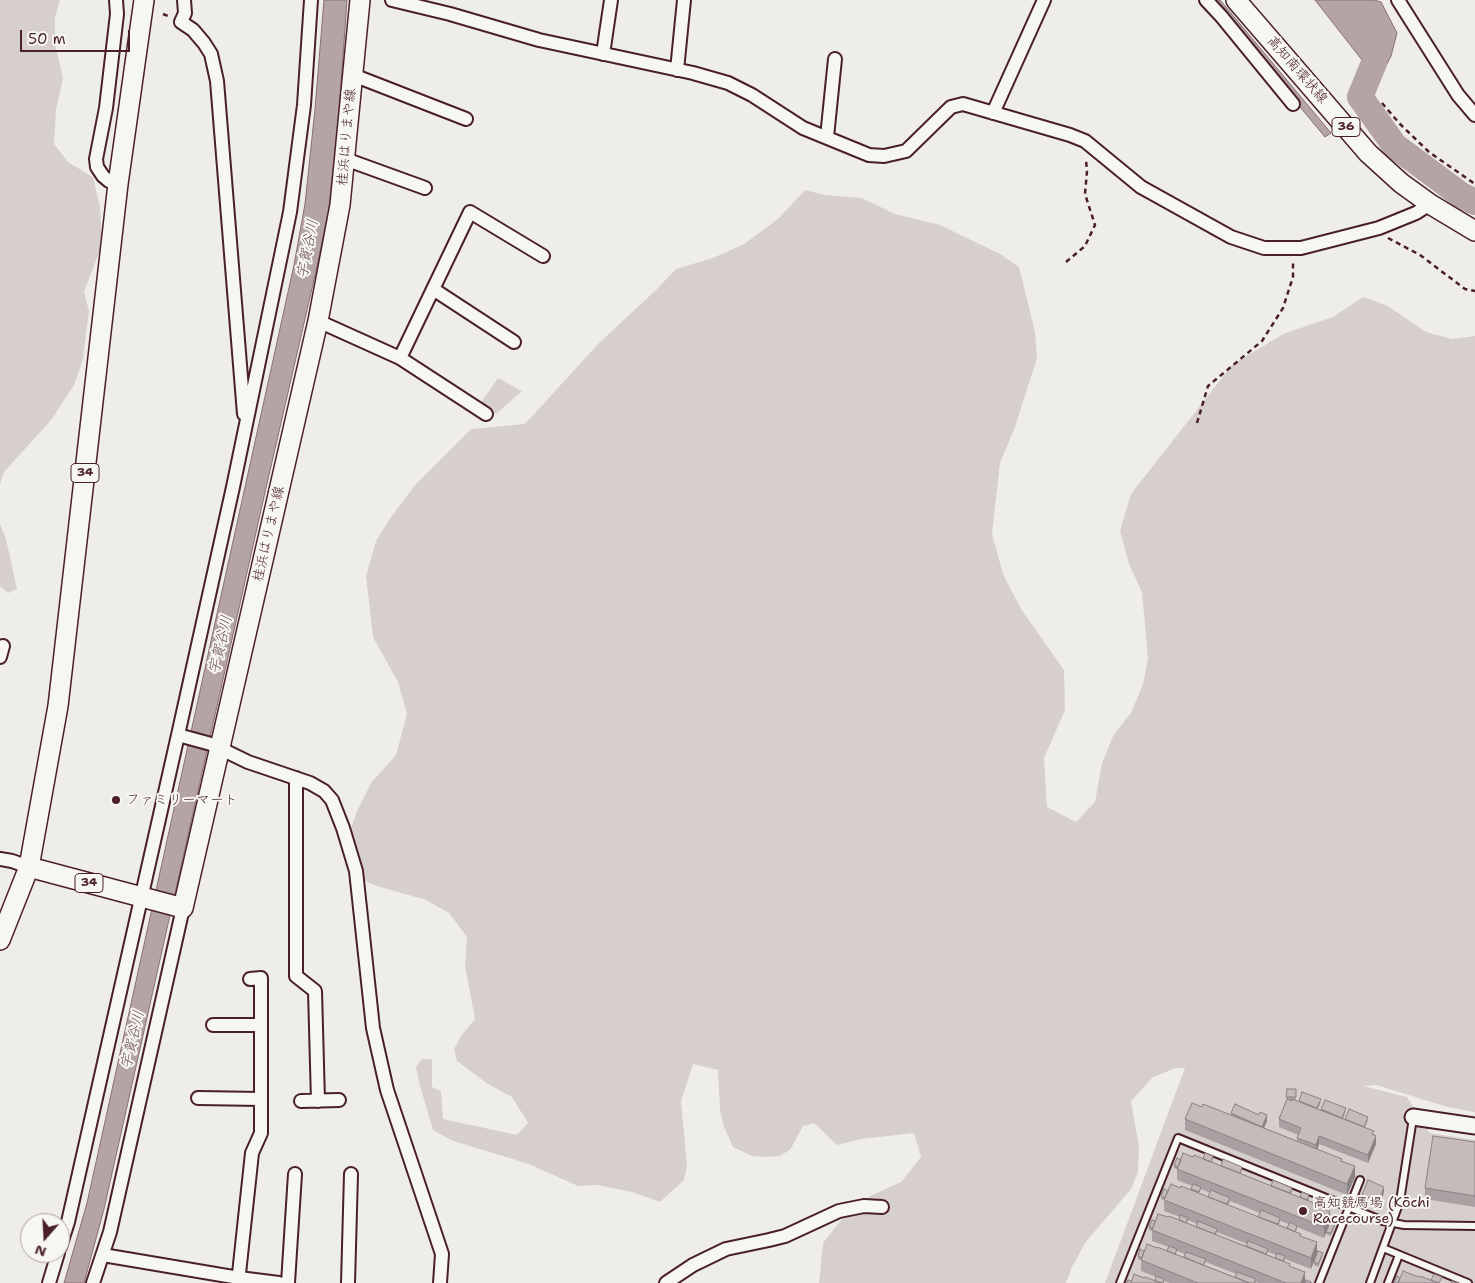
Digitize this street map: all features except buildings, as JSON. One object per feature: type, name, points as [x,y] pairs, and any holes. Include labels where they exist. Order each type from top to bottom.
[{"type":"main road","name":"34","points":[[0,940],[29,867],[58,706],[118,184],[144,0]]},
{"type":"main road","name":"桂浜はりまや線","points":[[178,907],[318,321],[340,205],[360,0]]},
{"type":"main road","name":"高知南環状線","points":[[1236,0],[1368,153],[1401,183],[1430,204],[1475,231]]},
{"type":"main road","name":"34","points":[[29,867],[178,907]]},
{"type":"street","points":[[116,0],[118,14],[106,108],[96,160],[97,167],[103,176],[109,181],[118,184]]},
{"type":"street","points":[[184,0],[185,13],[181,22],[193,30],[211,54],[217,81],[245,429]]},
{"type":"street","points":[[70,1213],[184,737],[290,212],[304,105],[311,0]]},
{"type":"street","points":[[392,0],[450,14],[539,40],[693,73],[728,83],[752,95],[803,128],[869,155],[884,156],[906,150],[951,107],[963,104],[993,112],[1070,134],[1085,141],[1141,187],[1231,237],[1264,248],[1301,248],[1379,228],[1416,213],[1430,204]]},
{"type":"street","points":[[603,54],[610,0]]},
{"type":"street","points":[[677,70],[684,0]]},
{"type":"street","points":[[993,112],[1044,0]]},
{"type":"street","points":[[1206,0],[1293,104]]},
{"type":"street","points":[[1398,0],[1458,96],[1475,115]]},
{"type":"street","points":[[827,137],[835,59]]},
{"type":"street","points":[[352,75],[466,119]]},
{"type":"street","points":[[345,159],[425,188]]},
{"type":"street","points":[[400,358],[470,212],[543,256]]},
{"type":"street","points":[[433,289],[514,342]]},
{"type":"street","points":[[318,321],[400,358],[486,414]]},
{"type":"street","points":[[184,737],[215,746],[248,762],[310,783],[324,790],[332,800],[356,871],[373,1028],[388,1090],[442,1254],[440,1283]]},
{"type":"street","points":[[296,778],[296,976],[315,991],[318,1101]]},
{"type":"street","points":[[0,859],[29,867]]},
{"type":"street","points":[[93,1283],[110,1232],[178,907]]},
{"type":"street","points":[[239,1280],[252,1153],[260,1133],[261,978],[250,979]]},
{"type":"street","points":[[213,1025],[261,1025]]},
{"type":"street","points":[[198,1098],[261,1099]]},
{"type":"street","points":[[301,1101],[339,1100]]},
{"type":"street","points":[[1413,1117],[1475,1126]]},
{"type":"street","points":[[288,1283],[295,1174]]},
{"type":"street","points":[[348,1283],[351,1174]]},
{"type":"street","points":[[666,1283],[693,1265],[726,1248],[785,1236],[839,1211],[864,1206],[882,1207]]},
{"type":"street","points":[[103,1255],[239,1280],[279,1283]]},
{"type":"street","points":[[48,1283],[55,1263]]},
{"type":"lane","points":[[1370,1283],[1400,1201],[1413,1117]]},
{"type":"lane","points":[[1120,1283],[1178,1138],[1383,1221],[1404,1225],[1475,1226]]},
{"type":"lane","points":[[1319,1283],[1360,1180]]},
{"type":"lane","points":[[1383,1248],[1468,1283]]},
{"type":"lane","points":[[1388,1283],[1400,1255]]},
{"type":"path","points":[[1382,103],[1429,152],[1475,184]]},
{"type":"path","points":[[1066,262],[1085,246],[1095,225],[1085,194],[1087,171],[1085,141]]},
{"type":"path","points":[[1379,228],[1384,236],[1420,255],[1464,289],[1475,291]]},
{"type":"path","points":[[1196,423],[1208,386],[1262,341],[1283,308],[1292,277],[1293,248]]},
{"type":"shaded area","points":[[0,0],[60,0],[55,17],[55,44],[63,78],[56,110],[54,144],[68,162],[93,177],[100,207],[102,245],[84,292],[89,311],[83,359],[74,385],[52,419],[4,472],[0,484]]},
{"type":"shaded area","points":[[805,190],[825,195],[862,198],[895,214],[940,225],[1000,254],[1019,267],[1035,332],[1037,358],[1015,427],[1000,463],[992,534],[1003,574],[1021,609],[1064,670],[1065,710],[1044,758],[1047,807],[1076,822],[1095,802],[1102,763],[1114,734],[1131,713],[1143,684],[1148,658],[1142,592],[1129,564],[1120,531],[1131,494],[1232,365],[1283,334],[1333,317],[1363,297],[1388,306],[1426,332],[1452,339],[1475,336],[1475,1112],[1448,1107],[1376,1085],[1363,1086],[1407,1097],[1430,1133],[1475,1140],[1475,1283],[1105,1283],[1185,1068],[1176,1068],[1153,1077],[1131,1101],[1139,1147],[1138,1172],[1131,1189],[1085,1243],[1066,1283],[819,1283],[823,1243],[846,1214],[870,1196],[901,1182],[921,1157],[914,1133],[861,1139],[837,1145],[814,1123],[803,1126],[790,1150],[779,1156],[752,1156],[733,1147],[724,1127],[720,1110],[718,1070],[693,1064],[681,1101],[687,1166],[684,1180],[660,1202],[632,1192],[597,1185],[578,1186],[529,1164],[453,1141],[433,1130],[416,1067],[422,1059],[432,1059],[432,1087],[441,1091],[443,1119],[517,1135],[528,1123],[512,1097],[488,1084],[457,1061],[454,1049],[461,1036],[475,1019],[465,966],[467,937],[449,913],[426,900],[377,886],[350,874],[345,845],[357,811],[371,783],[396,755],[407,714],[398,682],[373,637],[366,576],[376,541],[391,517],[416,484],[471,429],[525,424],[597,345],[676,269],[713,258],[744,244],[778,219]]},
{"type":"shaded area","points":[[498,378],[522,391],[496,414],[480,404]]},
{"type":"shaded area","points":[[0,524],[6,539],[17,589],[8,593],[0,586]]},
{"type":"water","name":"宇賀谷川","points":[[324,0],[347,0],[339,112],[329,208],[316,271],[104,1209],[84,1283],[64,1283],[87,1203],[294,265],[305,204]]},
{"type":"water","points":[[1211,0],[1220,0],[1331,133],[1325,137]]},
{"type":"water","points":[[1315,0],[1374,0],[1381,2],[1397,33],[1391,56],[1369,99],[1356,93],[1369,61],[1366,58],[1362,60]]},
{"type":"waterway","points":[[1374,63],[1360,97],[1395,146],[1461,195],[1475,202]]},
{"type":"place","name":"ファミリーマート","points":[[116,800]]},
{"type":"place","name":"高知競馬場 (Kōchi Racecourse)","points":[[1303,1211]]}]
